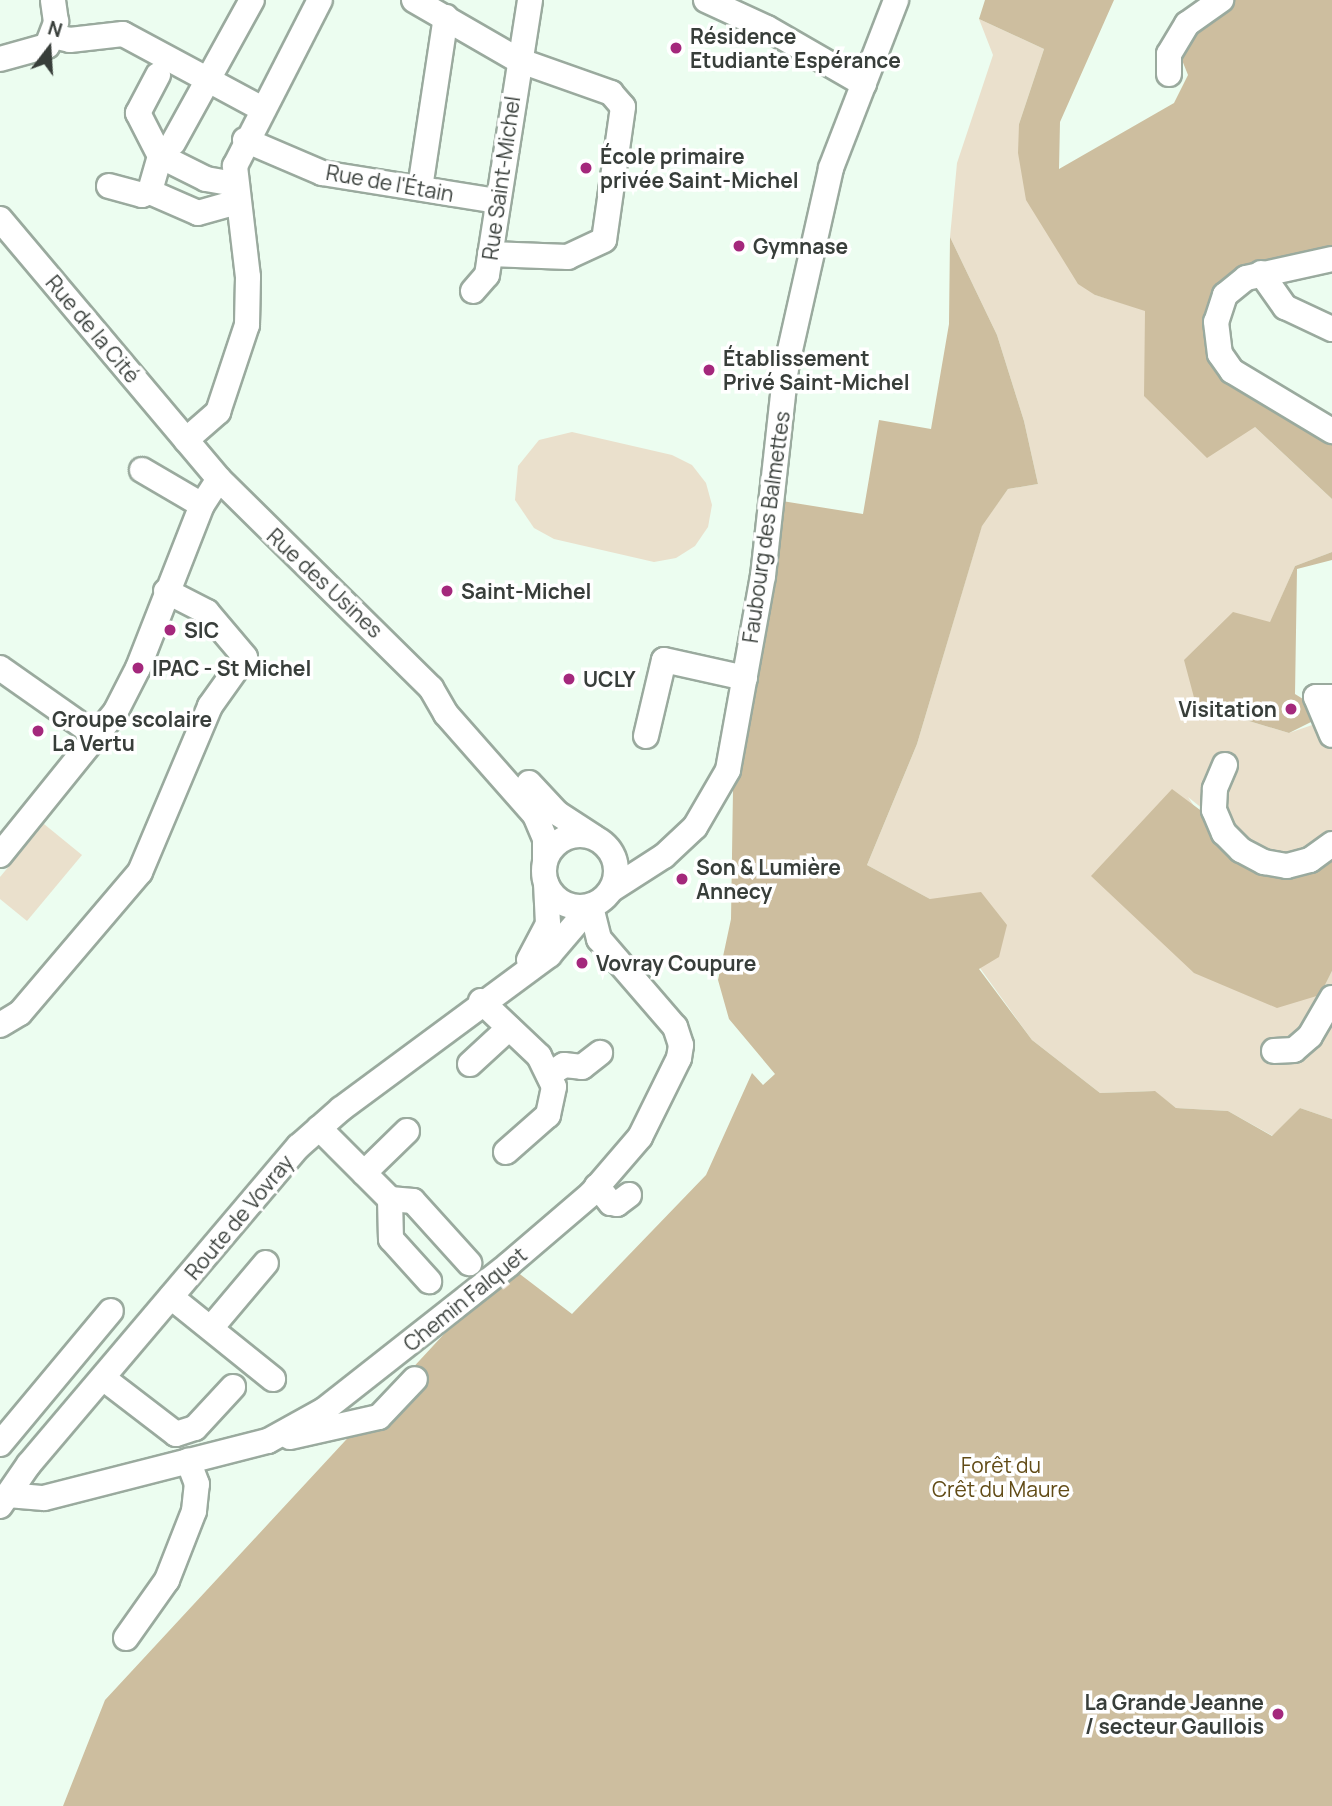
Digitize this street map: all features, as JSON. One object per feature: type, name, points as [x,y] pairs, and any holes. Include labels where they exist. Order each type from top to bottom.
[{"type":"street","points":[[0,59],[42,49],[53,36],[57,22],[53,0]]},
{"type":"street","points":[[150,192],[166,149],[209,79],[252,0]]},
{"type":"street","points":[[186,440],[218,412],[247,326],[248,276],[236,193],[235,166],[245,140],[320,0]]},
{"type":"street","points":[[414,0],[518,60],[611,93],[623,107],[624,118],[604,240],[568,257],[490,254]]},
{"type":"street","name":"Rue Saint-Michel","points":[[473,290],[486,275],[518,60],[530,0]]},
{"type":"street","points":[[706,0],[863,83]]},
{"type":"street","name":"Faubourg des Balmettes","points":[[611,890],[695,827],[722,785],[763,576],[786,368],[831,168],[896,0]]},
{"type":"street","points":[[1168,74],[1169,54],[1187,24],[1220,0]]},
{"type":"street","points":[[420,188],[446,17]]},
{"type":"street","points":[[53,36],[70,40],[123,34],[262,108]]},
{"type":"street","points":[[158,75],[138,113],[166,149],[206,179],[236,193]]},
{"type":"street","name":"Rue de l'Étain","points":[[245,140],[323,173],[498,201]]},
{"type":"street","points":[[109,186],[142,195],[150,192],[198,214],[236,193]]},
{"type":"street","name":"Rue de la Cité","points":[[0,219],[219,479]]},
{"type":"street","points":[[1332,259],[1246,278],[1225,295],[1216,322],[1220,354],[1243,381],[1332,430]]},
{"type":"street","points":[[1261,273],[1284,307],[1332,329]]},
{"type":"street","points":[[142,470],[202,505]]},
{"type":"street","points":[[0,855],[97,737],[138,668],[202,505],[219,479]]},
{"type":"street","name":"Rue des Usines","points":[[219,479],[431,688],[469,714],[557,813],[599,840]]},
{"type":"street","points":[[0,1025],[20,1013],[140,872],[210,706],[245,657],[207,612],[166,591]]},
{"type":"street","points":[[646,736],[664,660],[745,678]]},
{"type":"street","points":[[0,668],[97,737]]},
{"type":"street","name":"Rue des Usines","points":[[431,688],[446,714],[535,815],[545,838],[546,872]]},
{"type":"street","points":[[1332,697],[1316,697],[1332,735]]},
{"type":"street","points":[[1225,765],[1214,789],[1214,810],[1224,833],[1241,850],[1264,862],[1287,866],[1310,860],[1332,844]]},
{"type":"street","points":[[567,837],[599,840],[615,859],[611,890],[590,906],[564,903],[546,872],[567,837]]},
{"type":"street","name":"Faubourg des Balmettes","points":[[599,840],[636,854],[677,842]]},
{"type":"street","name":"Route de Vovray","points":[[520,971],[540,945],[548,924],[546,872]]},
{"type":"street","name":"Route de Vovray","points":[[4,1501],[171,1297],[319,1128],[520,971],[549,955],[590,906]]},
{"type":"street","name":"Chemin Falquet","points":[[4,1501],[44,1498],[268,1441],[324,1410],[508,1265],[597,1186],[640,1138],[681,1045],[675,1027],[599,939],[590,906]]},
{"type":"street","points":[[1274,1051],[1294,1050],[1310,1036],[1332,998]]},
{"type":"street","points":[[481,1001],[539,1056],[549,1075],[553,1107],[506,1152]]},
{"type":"street","points":[[470,1064],[509,1028]]},
{"type":"street","points":[[549,1075],[564,1065],[582,1067],[600,1053]]},
{"type":"street","points":[[319,1128],[390,1199],[413,1201],[469,1263]]},
{"type":"street","points":[[364,1173],[407,1131]]},
{"type":"street","points":[[597,1186],[611,1203],[617,1204],[629,1195]]},
{"type":"street","points":[[390,1199],[391,1239],[429,1281]]},
{"type":"street","points":[[211,1328],[265,1264]]},
{"type":"street","points":[[171,1297],[273,1379]]},
{"type":"street","points":[[0,1444],[111,1311]]},
{"type":"street","points":[[103,1378],[176,1434],[195,1428],[233,1388]]},
{"type":"street","points":[[268,1441],[379,1417],[415,1379]]},
{"type":"street","points":[[125,1638],[167,1580],[194,1511],[197,1485],[188,1461]]},
{"type":"shaded area","points":[[979,19],[1044,49],[1019,124],[1095,295],[1146,310],[1145,396],[1255,427],[1332,499],[1332,552],[1295,566],[1270,623],[1196,705],[1289,733],[1315,724],[1332,725],[1332,848],[1311,868],[1259,854],[1188,797],[1320,995],[1332,971],[1332,1119],[1300,1108],[1273,1136],[1228,1111],[1176,1108],[1154,1091],[1100,1093],[1032,1040],[930,899],[867,865],[917,744],[982,525],[1008,489],[1038,484],[1024,421],[997,335],[950,237],[957,163],[993,55]]},
{"type":"shaded area","points":[[572,432],[672,455],[692,465],[706,483],[712,505],[708,527],[695,546],[676,558],[654,562],[554,539],[534,528],[515,500],[518,466],[539,440]]},
{"type":"shaded area","points":[[44,824],[82,855],[27,921],[0,899],[0,877]]},
{"type":"green space","points":[[985,0],[1114,0],[1060,122],[1059,169],[1174,103],[1188,75],[1178,50],[1228,0],[1332,0],[1332,254],[1234,278],[1215,364],[1231,386],[1332,445],[1332,499],[1255,427],[1207,458],[1144,396],[1145,311],[1095,295],[1078,284],[1026,200],[1018,153],[1019,124],[1044,49],[979,19]]},
{"type":"green space","name":"Forêt du Crêt du Maure","points":[[950,237],[997,335],[1024,421],[1038,484],[1008,489],[982,526],[917,744],[867,865],[930,899],[981,892],[1007,925],[999,957],[979,969],[1032,1040],[1100,1093],[1155,1091],[1176,1108],[1228,1111],[1272,1136],[1300,1108],[1332,1119],[1332,1806],[63,1806],[105,1700],[508,1265],[572,1314],[706,1175],[752,1073],[763,1085],[775,1074],[729,1019],[718,980],[731,919],[733,790],[782,501],[863,514],[879,420],[931,429],[949,324]]},
{"type":"green space","points":[[1332,552],[1332,560],[1297,569],[1295,694],[1327,714],[1289,733],[1196,705],[1184,660],[1233,612],[1270,622],[1295,566]]},
{"type":"green space","points":[[1172,789],[1259,854],[1291,870],[1332,848],[1332,971],[1320,995],[1277,1008],[1194,973],[1091,876]]},
{"type":"place","name":"Résidence Etudiante Espérance","points":[[676,48]]},
{"type":"place","name":"École primaire privée Saint-Michel","points":[[586,168]]},
{"type":"place","name":"Gymnase","points":[[739,246]]},
{"type":"place","name":"Établissement Privé Saint-Michel","points":[[709,370]]},
{"type":"place","name":"Saint-Michel","points":[[447,591]]},
{"type":"place","name":"SIC","points":[[170,630]]},
{"type":"place","name":"IPAC - St Michel","points":[[138,668]]},
{"type":"place","name":"UCLY","points":[[569,679]]},
{"type":"place","name":"Visitation","points":[[1291,709]]},
{"type":"place","name":"Groupe scolaire La Vertu","points":[[38,731]]},
{"type":"place","name":"Son & Lumière Annecy","points":[[682,879]]},
{"type":"place","name":"Vovray Coupure","points":[[582,963]]},
{"type":"place","name":"La Grande Jeanne / secteur Gaullois","points":[[1278,1714]]}]
